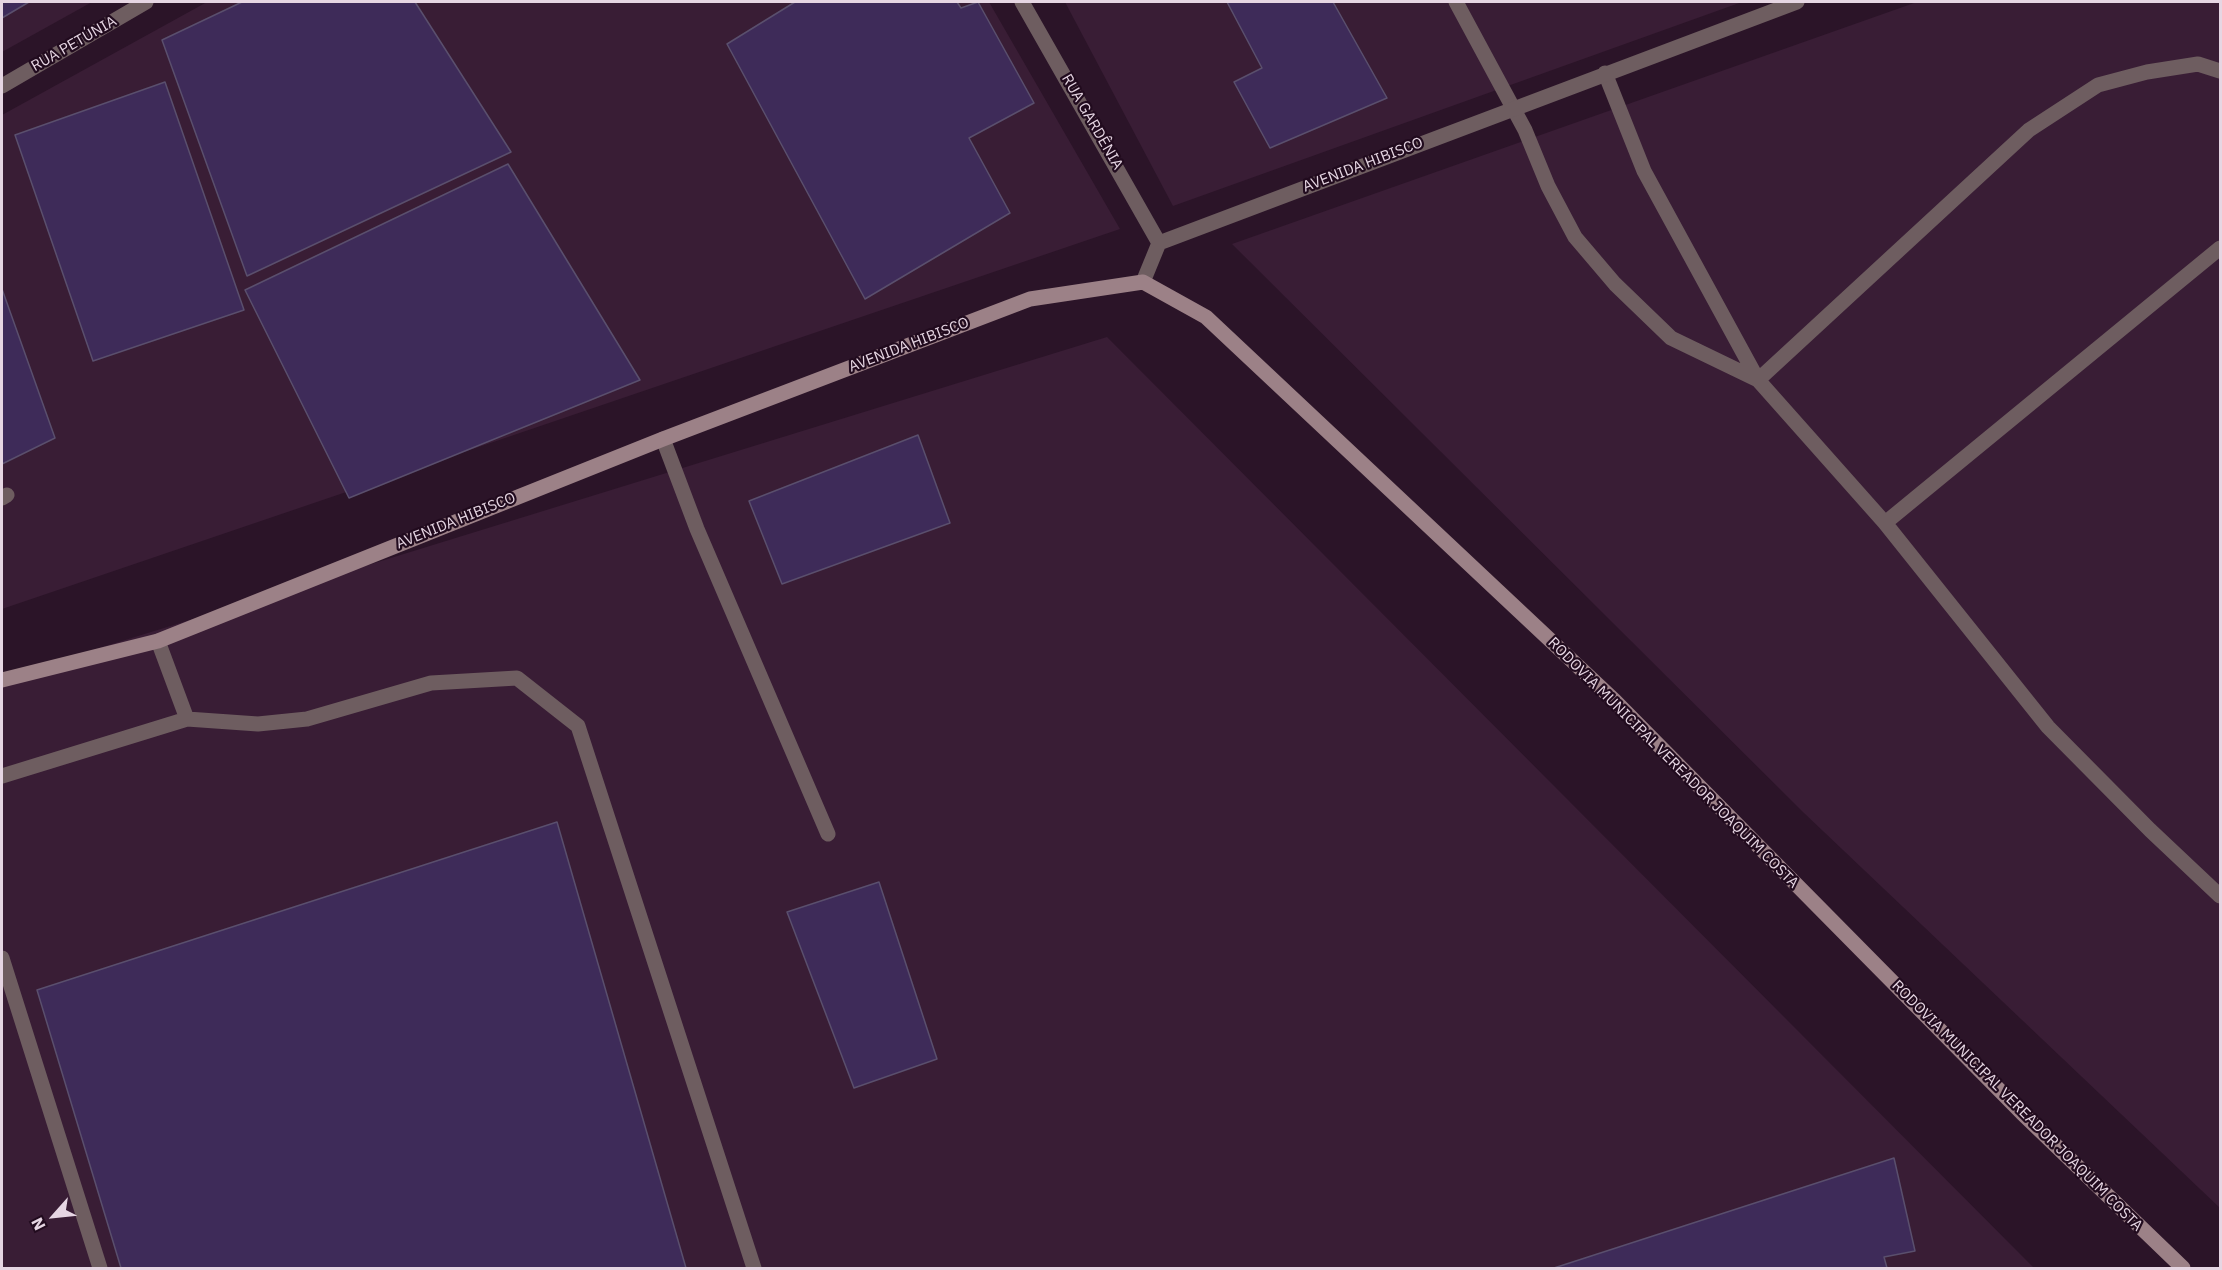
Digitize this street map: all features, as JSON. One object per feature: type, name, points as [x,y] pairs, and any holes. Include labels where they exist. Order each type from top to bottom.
[{"type":"main road","name":"AVENIDA HIBISCO","points":[[2,680],[158,640],[663,439],[1030,299],[1143,282]]},
{"type":"main road","name":"RODOVIA MUNICIPAL VEREADOR JOAQUIM COSTA","points":[[1143,282],[1206,317],[1615,701],[2022,1113],[2182,1269]]},
{"type":"street","name":"RUA PETÚNIA","points":[[2,86],[146,2]]},
{"type":"street","name":"RUA GARDÊNIA","points":[[1022,2],[1159,243]]},
{"type":"street","points":[[1456,2],[1512,108],[1548,186],[1575,237],[1615,284],[1671,338],[1758,380]]},
{"type":"street","name":"AVENIDA HIBISCO","points":[[1159,243],[1797,2]]},
{"type":"street","points":[[1758,380],[2029,130],[2098,85],[2147,72],[2198,64],[2220,71]]},
{"type":"street","points":[[1605,73],[1644,171],[1758,380],[1885,523],[2048,727],[2150,830],[2220,896]]},
{"type":"street","points":[[1143,282],[1159,243]]},
{"type":"street","points":[[1885,523],[2220,248]]},
{"type":"street","points":[[663,439],[697,530],[828,834]]},
{"type":"street","points":[[158,640],[186,719]]},
{"type":"street","points":[[2,776],[186,719],[258,724],[307,719],[431,683],[517,678],[578,726],[754,1269]]},
{"type":"street","points":[[2,958],[100,1269]]},
{"type":"shaded area","points":[[2,2],[92,2],[2,52]]},
{"type":"shaded area","points":[[207,2],[989,2],[1120,229],[2,609],[2,115]]},
{"type":"shaded area","points":[[1065,2],[1742,2],[1173,206]]},
{"type":"shaded area","points":[[1917,2],[2220,2],[2220,1208],[1804,813],[1232,244]]},
{"type":"shaded area","points":[[1107,337],[2034,1268],[2,1268],[2,678]]},
{"type":"building","points":[[2,2],[29,2],[2,18]]},
{"type":"building","points":[[242,2],[415,2],[511,152],[247,276],[162,40]]},
{"type":"building","points":[[795,2],[957,2],[961,8],[978,2],[1034,103],[969,138],[1010,213],[865,299],[727,44]]},
{"type":"building","points":[[1227,2],[1333,2],[1387,98],[1270,148],[1234,82],[1262,68]]},
{"type":"building","points":[[165,82],[244,310],[93,361],[15,135]]},
{"type":"building","points":[[508,164],[640,380],[349,498],[245,290]]},
{"type":"building","points":[[2,289],[55,438],[2,464]]},
{"type":"building","points":[[918,435],[950,523],[782,584],[749,501]]},
{"type":"building","points":[[557,822],[686,1268],[121,1268],[37,990]]},
{"type":"building","points":[[879,882],[937,1059],[854,1088],[787,912]]},
{"type":"building","points":[[1894,1158],[1915,1251],[1884,1257],[1887,1268],[1554,1268]]}]
